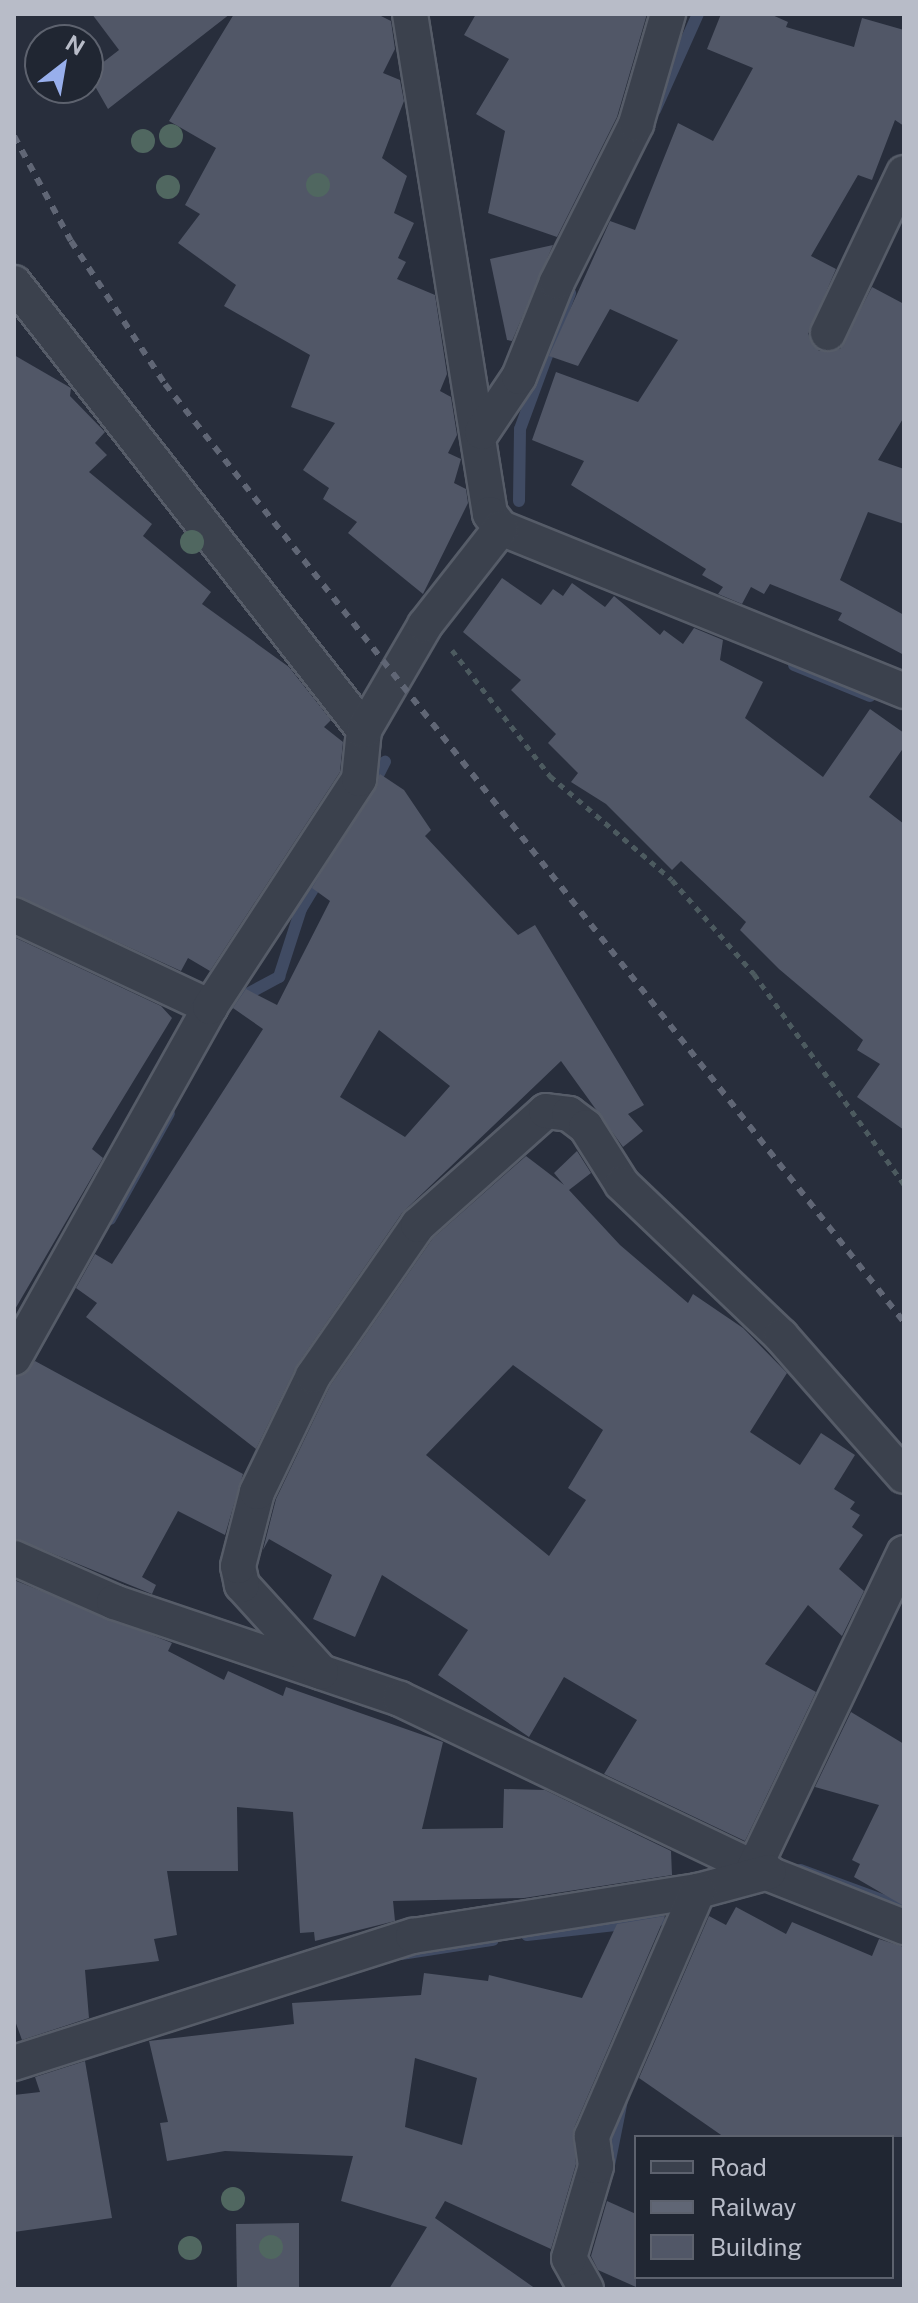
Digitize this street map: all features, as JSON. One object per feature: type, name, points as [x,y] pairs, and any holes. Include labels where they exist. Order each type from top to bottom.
[{"type":"street","points":[[410,14],[482,432],[490,514],[501,528],[904,691]]},
{"type":"street","points":[[482,432],[519,377],[557,282],[636,124],[668,14]]},
{"type":"street","points":[[828,333],[904,173]]},
{"type":"street","points":[[14,283],[364,730]]},
{"type":"street","points":[[14,1358],[210,1007],[359,779],[364,730],[425,625],[501,528]]},
{"type":"street","points":[[14,915],[210,1007]]},
{"type":"street","points":[[321,1672],[242,1585],[238,1566],[257,1492],[313,1376],[418,1225],[546,1111],[569,1114],[586,1127],[622,1184],[781,1336],[904,1476]]},
{"type":"street","points":[[14,2063],[413,1936],[698,1891],[762,1870],[904,1553]]},
{"type":"street","points":[[14,1558],[114,1602],[400,1699],[762,1870],[904,1927]]},
{"type":"street","points":[[586,2289],[569,2258],[596,2166],[592,2136],[698,1891]]},
{"type":"path","points":[[425,625],[458,656],[569,797],[672,880],[754,974],[904,1184]]},
{"type":"building","points":[[92,14],[230,14],[108,109],[104,102],[104,62],[119,50],[104,30],[104,24],[100,24]]},
{"type":"building","points":[[234,14],[377,14],[391,21],[395,49],[383,73],[400,80],[404,101],[382,158],[407,176],[394,213],[414,223],[398,258],[406,262],[397,279],[435,295],[447,374],[440,391],[451,397],[457,435],[448,453],[461,459],[454,483],[466,489],[468,503],[423,594],[348,533],[357,522],[323,499],[329,488],[303,470],[335,423],[291,407],[310,355],[224,306],[236,285],[178,243],[200,214],[185,205],[216,148],[169,121]]},
{"type":"building","points":[[476,14],[647,14],[617,117],[557,237],[488,213],[505,131],[476,114],[509,59],[464,35]]},
{"type":"building","points":[[721,14],[770,14],[788,22],[786,27],[854,47],[862,18],[904,30],[904,126],[895,120],[872,180],[858,175],[811,256],[836,269],[808,334],[819,351],[840,349],[872,287],[904,304],[904,417],[878,460],[904,469],[904,524],[868,512],[840,580],[904,615],[904,655],[838,620],[842,613],[770,584],[764,594],[751,587],[742,604],[718,594],[723,587],[702,575],[706,569],[571,485],[584,461],[532,440],[556,372],[638,402],[678,340],[610,309],[578,366],[549,356],[610,221],[635,230],[678,123],[713,141],[753,68],[707,49]]},
{"type":"building","points":[[553,245],[512,341],[507,340],[490,259]]},
{"type":"building","points":[[14,355],[71,388],[70,396],[105,432],[95,443],[107,455],[89,472],[152,524],[143,536],[211,592],[202,604],[289,667],[331,720],[324,727],[343,742],[340,772],[210,971],[188,958],[181,971],[14,895]]},
{"type":"building","points":[[502,578],[541,605],[553,589],[563,596],[572,583],[605,607],[614,596],[660,635],[664,630],[683,644],[694,628],[723,640],[720,660],[763,682],[745,718],[823,777],[870,709],[904,733],[904,747],[869,797],[904,824],[904,1130],[857,1097],[880,1064],[857,1050],[863,1040],[779,969],[740,930],[746,922],[681,861],[672,870],[606,804],[571,782],[578,773],[548,743],[556,734],[511,690],[521,680],[463,632]]},
{"type":"building","points":[[380,774],[404,790],[431,830],[425,836],[518,935],[535,925],[644,1105],[628,1114],[643,1131],[623,1147],[561,1061],[402,1213],[297,1365],[256,1449],[86,1317],[97,1303],[76,1288],[95,1254],[112,1264],[263,1029],[233,1008],[246,989],[277,1005],[330,901],[312,888]],"holes":[[[379,1030],[450,1086],[405,1137],[340,1097]]]},
{"type":"building","points":[[14,937],[161,1006],[172,1018],[92,1149],[103,1158],[14,1311]]},
{"type":"building","points":[[577,1151],[591,1173],[569,1190],[620,1245],[688,1303],[693,1294],[743,1328],[787,1373],[750,1432],[800,1465],[821,1433],[855,1455],[834,1489],[855,1502],[850,1509],[860,1515],[852,1527],[863,1535],[839,1569],[864,1591],[842,1636],[808,1605],[765,1664],[816,1692],[745,1841],[604,1774],[637,1720],[564,1677],[529,1737],[438,1675],[468,1630],[382,1575],[355,1637],[313,1619],[332,1575],[269,1539],[263,1550],[276,1499],[330,1386],[433,1238],[526,1156],[564,1185],[554,1173]],"holes":[[[513,1365],[603,1430],[568,1488],[586,1500],[549,1556],[426,1455]]]},
{"type":"building","points":[[35,1361],[243,1474],[225,1535],[178,1511],[142,1577],[156,1585],[152,1594],[14,1538],[14,1378]]},
{"type":"building","points":[[14,1580],[172,1643],[168,1651],[224,1680],[228,1671],[283,1696],[286,1687],[443,1742],[422,1829],[503,1828],[504,1789],[545,1790],[671,1851],[672,1875],[524,1898],[393,1901],[395,1921],[315,1941],[314,1932],[300,1933],[293,1812],[237,1807],[238,1871],[167,1871],[177,1935],[154,1939],[159,1961],[85,1970],[89,2018],[22,2040],[14,2018]]},
{"type":"building","points":[[851,1712],[904,1744],[904,1906],[854,1877],[860,1864],[852,1860],[879,1805],[815,1787]]},
{"type":"building","points":[[736,1907],[786,1934],[792,1922],[872,1956],[879,1939],[904,1947],[904,2137],[721,2135],[639,2078],[709,1916],[726,1925]]},
{"type":"building","points":[[665,1916],[574,2128],[576,2164],[551,2249],[445,2201],[435,2218],[536,2289],[389,2289],[427,2227],[341,2201],[353,2156],[225,2151],[167,2161],[160,2123],[168,2122],[149,2041],[294,2024],[292,2003],[421,1995],[424,1973],[488,1981],[489,1975],[582,1998],[617,1924]],"holes":[[[415,2058],[477,2078],[462,2145],[405,2127]]]},
{"type":"building","points":[[85,2061],[112,2218],[14,2232],[14,2095],[40,2092],[35,2077]]},
{"type":"building","points":[[607,2201],[634,2213],[636,2287],[598,2270],[591,2256]]},
{"type":"building","points":[[299,2223],[299,2289],[237,2289],[236,2224]]},
{"type":"waterway","points":[[655,110],[698,14]]},
{"type":"waterway","points":[[519,501],[520,429],[570,293]]},
{"type":"waterway","points":[[794,665],[870,696]]},
{"type":"waterway","points":[[370,791],[385,762]]},
{"type":"waterway","points":[[223,1007],[279,977],[301,909],[321,876]]},
{"type":"waterway","points":[[110,1219],[169,1113]]},
{"type":"waterway","points":[[800,1870],[904,1908]]},
{"type":"waterway","points":[[527,1935],[659,1920]]},
{"type":"waterway","points":[[401,1954],[493,1940]]},
{"type":"waterway","points":[[607,2175],[622,2100]]},
{"type":"railway","points":[[14,136],[71,241],[165,384],[904,1322]]}]
